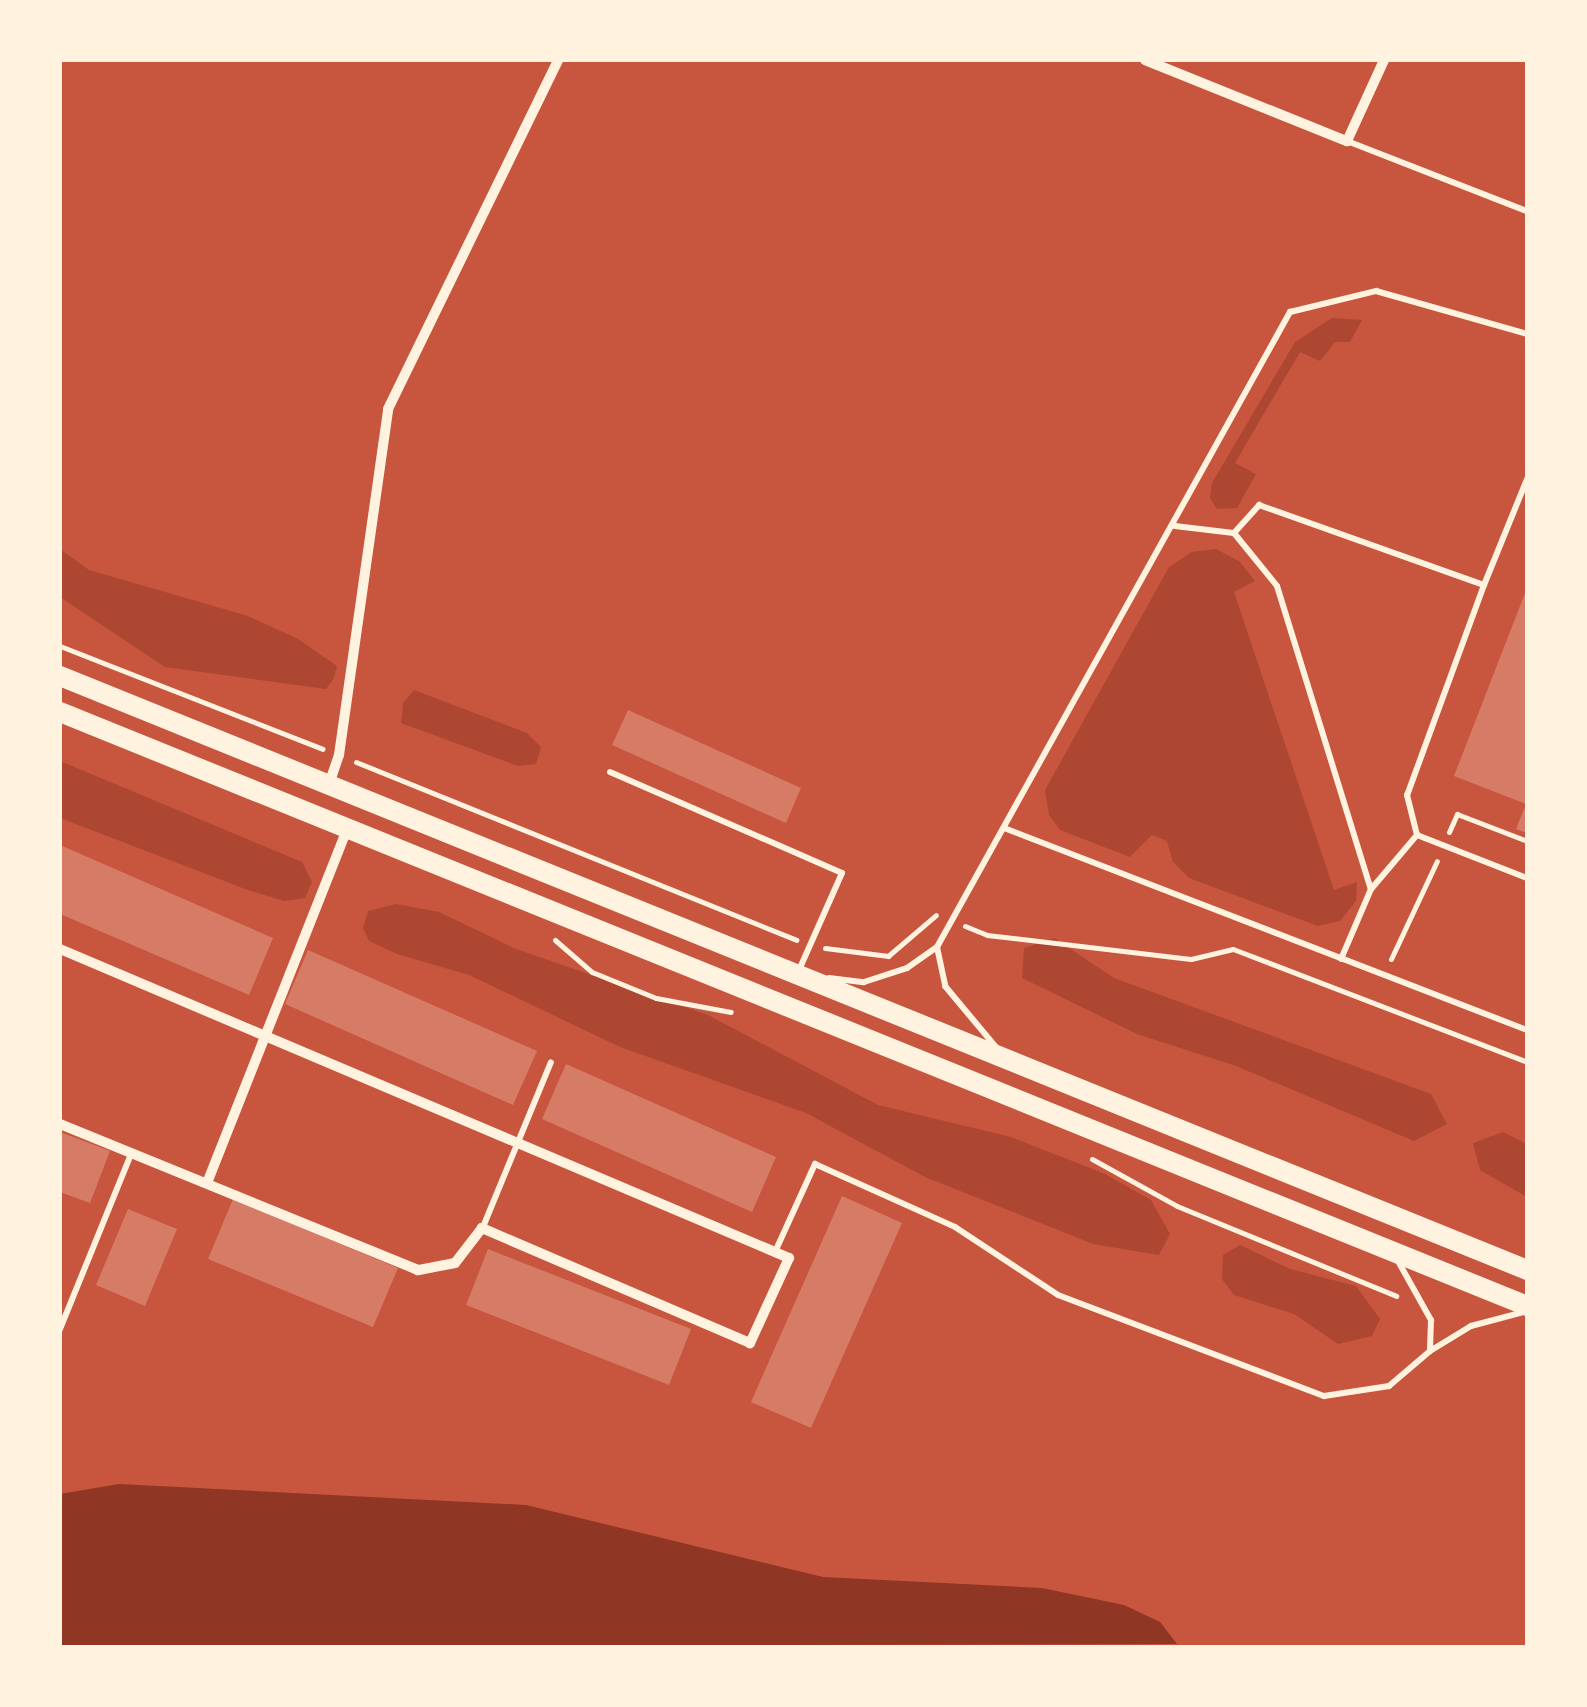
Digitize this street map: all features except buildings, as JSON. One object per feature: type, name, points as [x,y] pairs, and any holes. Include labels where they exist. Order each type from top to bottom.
[{"type":"main road","points":[[60,676],[1527,1270]]},
{"type":"main road","points":[[60,712],[1527,1309]]},
{"type":"street","points":[[329,785],[339,756],[388,409],[558,60]]},
{"type":"street","points":[[1146,60],[1347,140],[1384,60]]},
{"type":"street","points":[[207,1183],[347,829]]},
{"type":"street","points":[[60,950],[789,1258],[750,1343],[482,1228],[455,1263],[418,1270],[60,1124]]},
{"type":"lane","points":[[1347,140],[1527,211]]},
{"type":"lane","points":[[610,772],[842,873],[797,974],[864,982],[907,968],[937,947],[1175,526],[1290,312],[1376,290],[1527,334]]},
{"type":"lane","points":[[1417,836],[1407,796],[1527,478]]},
{"type":"lane","points":[[1234,532],[1259,506],[1484,585]]},
{"type":"lane","points":[[1175,526],[1234,532],[1278,586],[1371,889]]},
{"type":"lane","points":[[1004,828],[1527,1030]]},
{"type":"lane","points":[[1341,960],[1371,889],[1417,836]]},
{"type":"lane","points":[[1417,836],[1527,878]]},
{"type":"lane","points":[[937,947],[945,986],[967,1020],[1008,1059]]},
{"type":"lane","points":[[482,1228],[551,1062]]},
{"type":"lane","points":[[60,1329],[131,1153]]},
{"type":"lane","points":[[775,1252],[815,1164],[955,1227],[1058,1295],[1324,1396],[1389,1386],[1430,1351],[1471,1326],[1527,1309]]},
{"type":"lane","points":[[1391,1252],[1427,1308],[1430,1351]]},
{"type":"path","points":[[60,646],[339,756]]},
{"type":"path","points":[[1527,841],[1457,814],[1400,949],[1378,974],[1368,1000],[1527,1062]]},
{"type":"path","points":[[551,937],[592,972],[656,998],[743,1014]]},
{"type":"path","points":[[1080,1152],[1177,1206],[1427,1308]]},
{"type":"shaded area","points":[[1332,318],[1362,320],[1350,342],[1335,342],[1320,361],[1300,352],[1235,463],[1256,474],[1237,508],[1217,509],[1210,498],[1212,483],[1295,342]]},
{"type":"shaded area","points":[[60,549],[89,570],[248,616],[298,639],[337,666],[334,678],[326,689],[165,667],[60,597]]},
{"type":"shaded area","points":[[1216,549],[1239,561],[1255,581],[1234,592],[1334,890],[1357,882],[1356,901],[1340,921],[1318,926],[1189,878],[1173,862],[1167,841],[1152,835],[1130,857],[1060,830],[1049,815],[1045,790],[1169,567],[1192,552]]},
{"type":"shaded area","points":[[414,690],[527,733],[541,747],[536,764],[518,766],[401,723],[403,703]]},
{"type":"shaded area","points":[[60,761],[302,862],[312,882],[305,898],[284,901],[248,890],[60,818]]},
{"type":"shaded area","points":[[396,904],[439,912],[516,949],[708,1015],[878,1105],[1011,1137],[1105,1174],[1151,1200],[1170,1234],[1159,1255],[1093,1244],[925,1177],[806,1113],[620,1047],[469,975],[397,954],[369,941],[363,928],[368,911]]},
{"type":"shaded area","points":[[1054,938],[1114,978],[1431,1094],[1447,1124],[1414,1141],[1236,1066],[1137,1034],[1022,978],[1024,948]]},
{"type":"shaded area","points":[[1503,1132],[1527,1144],[1527,1197],[1480,1170],[1473,1143]]},
{"type":"shaded area","points":[[1240,1245],[1290,1269],[1356,1286],[1380,1319],[1372,1336],[1338,1344],[1294,1314],[1234,1295],[1222,1279],[1223,1255]]},
{"type":"shaded area","points":[[119,1484],[526,1505],[823,1577],[1042,1588],[1124,1605],[1160,1622],[1177,1644],[60,1647],[60,1494]]}]
